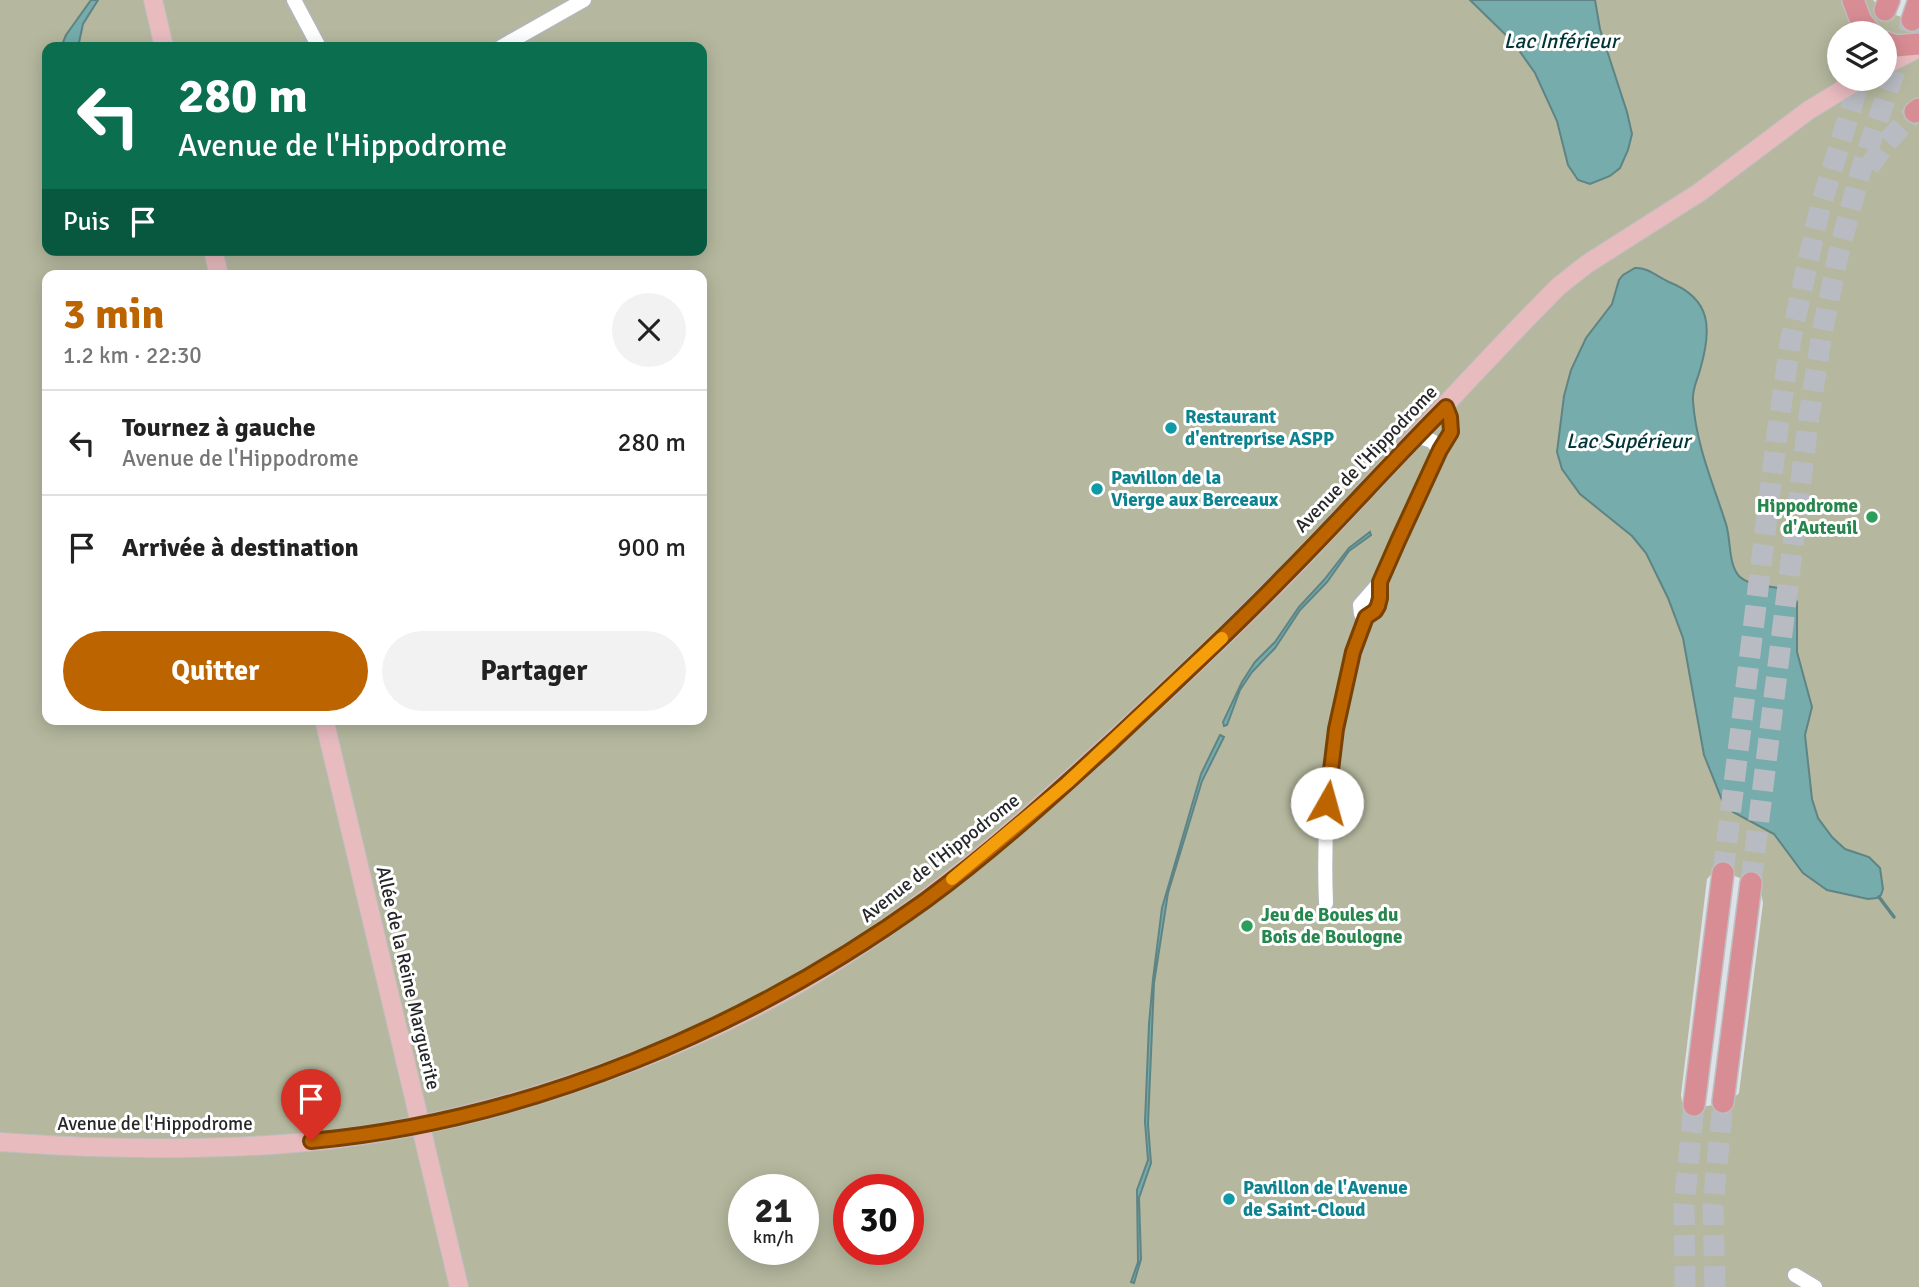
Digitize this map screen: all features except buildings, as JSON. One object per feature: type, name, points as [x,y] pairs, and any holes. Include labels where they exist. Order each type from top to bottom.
[{"type":"highway","points":[[1847,21],[1850,0]]},
{"type":"highway","points":[[1850,0],[1861,21]]},
{"type":"highway","points":[[1897,46],[1919,46]]},
{"type":"highway","points":[[1694,1105],[1723,873]]},
{"type":"highway","points":[[1723,1102],[1751,884]]},
{"type":"main road","points":[[153,0],[163,42]]},
{"type":"main road","points":[[1897,58],[1919,46]]},
{"type":"main road","points":[[1897,61],[1919,55]]},
{"type":"main road","name":"Avenue de l'Hippodrome","points":[[0,1142],[86,1149],[229,1148],[338,1138],[421,1124],[514,1102],[665,1048],[754,1007],[830,964],[927,899],[975,861],[1067,783],[1184,675],[1283,578],[1559,286],[1587,264],[1700,192],[1809,110],[1840,91]]},
{"type":"main road","name":"Allée de la Reine Marguerite","points":[[325,725],[459,1287]]},
{"type":"street","points":[[294,0],[317,42]]},
{"type":"street","points":[[510,42],[584,0]]},
{"type":"street","points":[[1326,903],[1326,819],[1335,740],[1353,652],[1366,617],[1361,614],[1360,605],[1380,582],[1440,450],[1451,432],[1446,407]]},
{"type":"street","points":[[1417,436],[1432,441],[1440,450]]},
{"type":"green space","points":[[0,0],[1873,0],[1881,10],[1919,23],[1919,1287],[0,1287]],"holes":[[[1714,871],[1753,885],[1763,903],[1739,1093],[1719,1103],[1694,1106],[1682,1102],[1681,1095],[1707,879]]]},
{"type":"water","points":[[91,0],[98,0],[83,24],[79,42],[63,42]]},
{"type":"water","name":"Lac Inférieur","points":[[1470,0],[1595,0],[1600,29],[1632,134],[1620,168],[1610,176],[1590,184],[1578,180],[1568,165],[1557,121],[1535,73],[1513,42]]},
{"type":"water","name":"Lac Supérieur","points":[[1635,268],[1648,271],[1683,289],[1694,297],[1705,317],[1707,329],[1704,355],[1693,401],[1706,464],[1726,524],[1733,565],[1744,580],[1790,591],[1797,602],[1797,652],[1812,707],[1805,735],[1812,799],[1818,818],[1832,837],[1845,849],[1869,857],[1880,868],[1883,889],[1877,898],[1868,899],[1827,890],[1803,873],[1774,834],[1733,812],[1722,800],[1704,755],[1683,638],[1668,598],[1646,553],[1632,536],[1580,494],[1562,469],[1557,452],[1564,396],[1571,370],[1586,338],[1612,304],[1619,280]]},
{"type":"water","points":[[1370,532],[1371,535],[1349,551],[1327,582],[1300,610],[1275,648],[1252,672],[1240,690],[1227,725],[1224,726],[1223,722],[1242,682],[1255,662],[1275,642],[1299,607],[1349,548]]},
{"type":"water","points":[[1220,735],[1224,737],[1202,781],[1168,893],[1154,983],[1148,1124],[1151,1163],[1139,1198],[1141,1259],[1134,1283],[1131,1282],[1138,1262],[1137,1190],[1148,1160],[1145,1122],[1149,1024],[1162,908],[1201,774]]},
{"type":"waterway","points":[[1879,897],[1894,917]]},
{"type":"tunnel","points":[[1751,883],[1809,416],[1822,333],[1839,251],[1861,170],[1912,20]]},
{"type":"tunnel","points":[[1723,873],[1791,338],[1820,208],[1856,91]]},
{"type":"tunnel","points":[[1869,167],[1885,144],[1915,112]]},
{"type":"tunnel","points":[[1715,1287],[1713,1206],[1723,1102]]},
{"type":"tunnel","points":[[1685,1287],[1684,1206],[1694,1105]]},
{"type":"slow traffic","points":[[952,879],[1067,783],[1222,638]]},
{"type":"place","name":"Restaurant d'entreprise ASPP","points":[[1171,428]]},
{"type":"place","name":"Pavillon de la Vierge aux Berceaux","points":[[1097,489]]},
{"type":"place","name":"Hippodrome d'Auteuil","points":[[1872,517]]},
{"type":"place","name":"Jeu de Boules du Bois de Boulogne","points":[[1247,926]]},
{"type":"place","name":"Pavillon de l'Avenue de Saint-Cloud","points":[[1229,1199]]},
{"type":"route","points":[[311,1141],[421,1124],[514,1102],[587,1078],[665,1048],[754,1007],[841,958],[927,899],[1067,783],[1184,675],[1283,578],[1446,407],[1451,432],[1440,450],[1380,582],[1378,606],[1366,617],[1353,652],[1336,729],[1327,803]]}]
